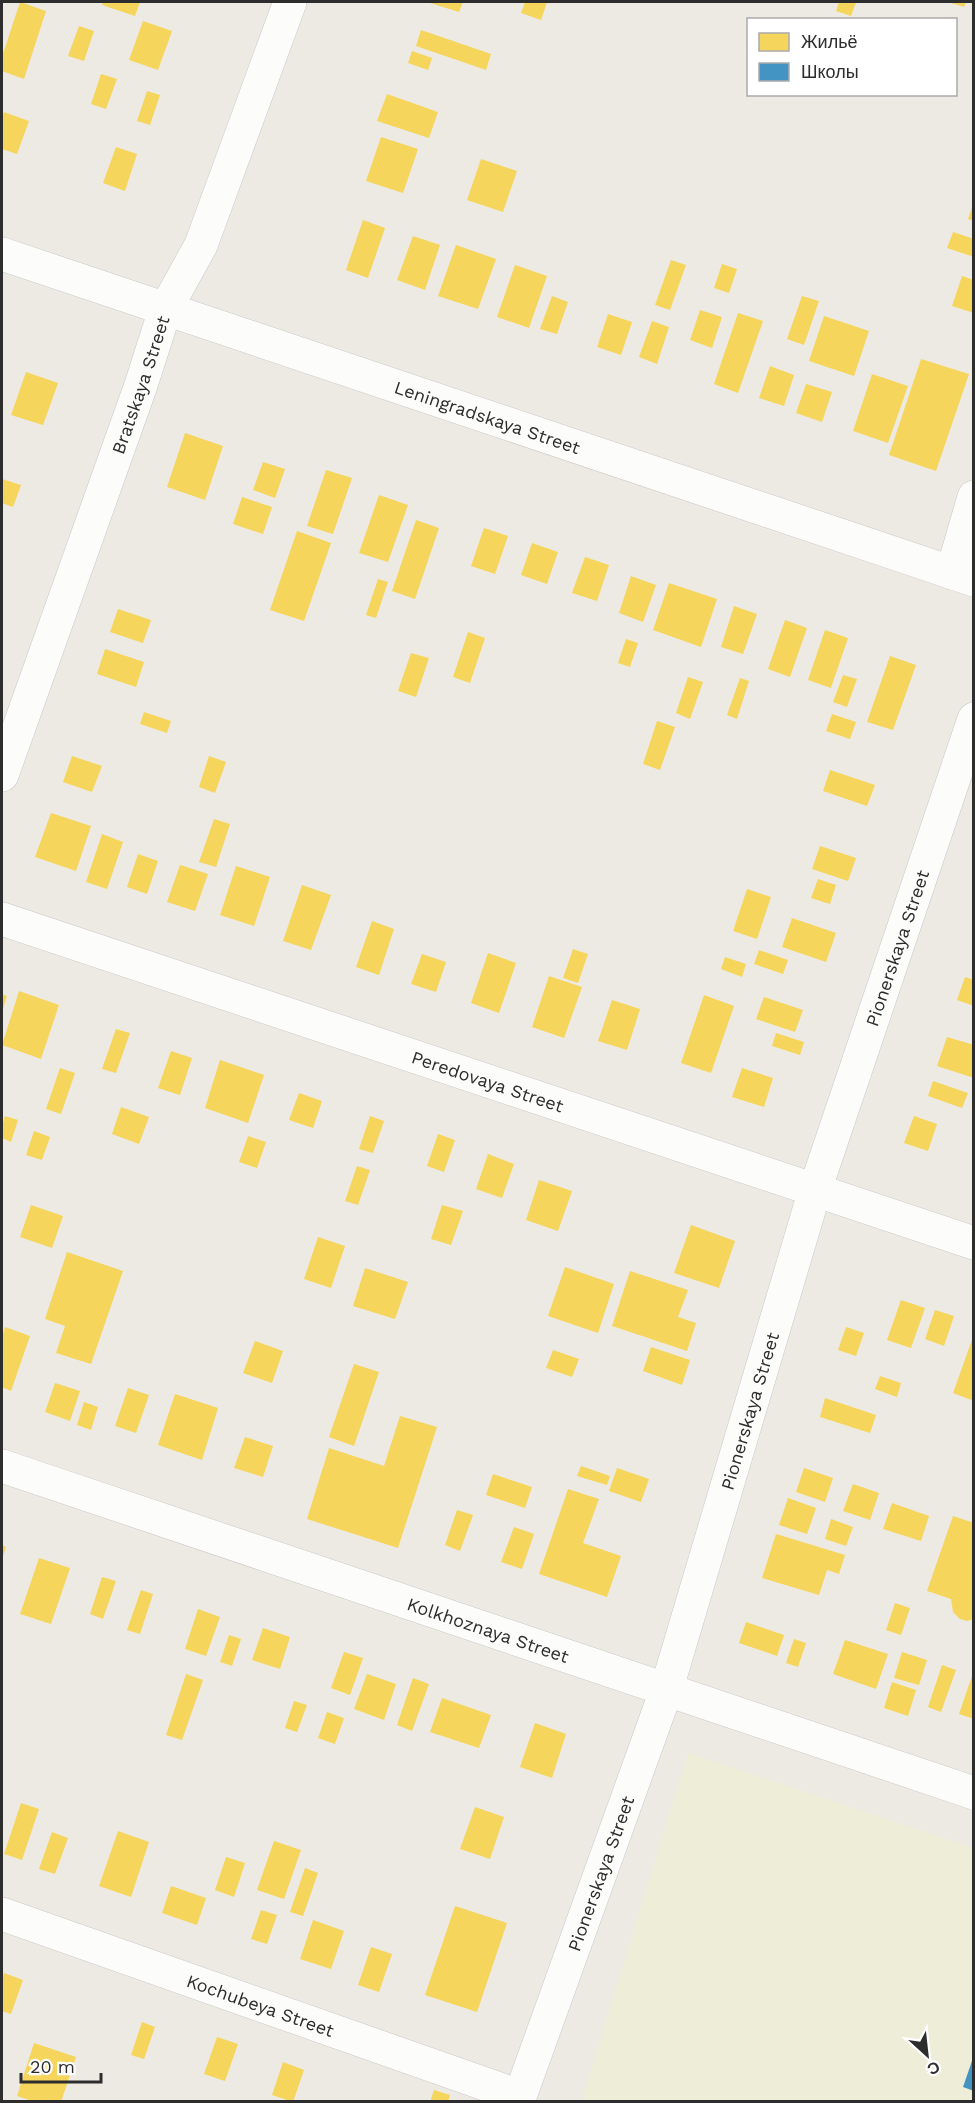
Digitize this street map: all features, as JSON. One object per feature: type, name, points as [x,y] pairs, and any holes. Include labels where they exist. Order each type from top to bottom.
[{"type":"street","name":"Bratskaya Street","points":[[2,775],[137,396],[165,310],[201,245],[290,2]]},
{"type":"street","name":"Leningradskaya Street","points":[[2,254],[963,577]]},
{"type":"street","points":[[963,577],[974,497]]},
{"type":"street","name":"Pionerskaya Street","points":[[518,2099],[666,1691],[815,1190],[974,719]]},
{"type":"street","name":"Peredovaya Street","points":[[2,919],[974,1243]]},
{"type":"street","name":"Kolkhoznaya Street","points":[[2,1466],[974,1793]]},
{"type":"street","name":"Kochubeya Street","points":[[2,1914],[518,2099]]},
{"type":"shaded area","points":[[688,1753],[973,1848],[973,2101],[581,2102]]},
{"type":"building: Жильё","points":[[20,2],[46,11],[24,79],[2,71],[2,57]]},
{"type":"building: Жильё","points":[[103,2],[140,2],[135,16],[102,5]]},
{"type":"building: Жильё","points":[[427,2],[463,2],[459,12]]},
{"type":"building: Жильё","points":[[525,2],[547,2],[541,20],[521,13]]},
{"type":"building: Жильё","points":[[839,2],[856,2],[851,16],[836,11]]},
{"type":"building: Жильё","points":[[948,2],[966,2],[964,7]]},
{"type":"building: Жильё","points":[[143,21],[172,31],[158,70],[129,60]]},
{"type":"building: Жильё","points":[[79,26],[94,31],[84,61],[68,56]]},
{"type":"building: Жильё","points":[[421,30],[491,54],[486,70],[416,46]]},
{"type":"building: Жильё","points":[[412,51],[432,58],[428,70],[408,63]]},
{"type":"building: Жильё","points":[[101,74],[117,79],[106,109],[91,104]]},
{"type":"building: Жильё","points":[[147,91],[160,95],[150,125],[137,121]]},
{"type":"building: Жильё","points":[[387,94],[438,112],[429,138],[377,121]]},
{"type":"building: Жильё","points":[[4,112],[29,121],[17,154],[2,149]]},
{"type":"building: Жильё","points":[[381,137],[418,149],[403,193],[366,181]]},
{"type":"building: Жильё","points":[[116,147],[137,154],[125,191],[103,183]]},
{"type":"building: Жильё","points":[[481,159],[517,171],[503,212],[467,200]]},
{"type":"building: Жильё","points":[[974,204],[974,221],[968,219]]},
{"type":"building: Жильё","points":[[363,220],[385,228],[368,278],[346,270]]},
{"type":"building: Жильё","points":[[953,232],[974,239],[974,257],[947,248]]},
{"type":"building: Жильё","points":[[413,236],[440,245],[425,290],[397,280]]},
{"type":"building: Жильё","points":[[456,245],[496,259],[478,309],[438,296]]},
{"type":"building: Жильё","points":[[671,260],[686,265],[670,310],[655,305]]},
{"type":"building: Жильё","points":[[722,264],[737,269],[729,293],[714,288]]},
{"type":"building: Жильё","points":[[515,265],[547,276],[529,328],[497,317]]},
{"type":"building: Жильё","points":[[962,276],[974,280],[974,313],[952,306]]},
{"type":"building: Жильё","points":[[552,296],[568,302],[557,334],[540,329]]},
{"type":"building: Жильё","points":[[802,296],[819,301],[804,345],[787,339]]},
{"type":"building: Жильё","points":[[700,310],[722,317],[712,348],[690,340]]},
{"type":"building: Жильё","points":[[738,313],[763,321],[738,393],[714,384]]},
{"type":"building: Жильё","points":[[608,314],[632,322],[621,355],[597,347]]},
{"type":"building: Жильё","points":[[824,316],[869,331],[854,376],[809,361]]},
{"type":"building: Жильё","points":[[652,321],[669,327],[657,364],[639,357]]},
{"type":"building: Жильё","points":[[921,359],[969,374],[936,471],[889,455]]},
{"type":"building: Жильё","points":[[770,366],[794,375],[784,406],[759,398]]},
{"type":"building: Жильё","points":[[26,372],[58,383],[43,425],[11,415]]},
{"type":"building: Жильё","points":[[872,374],[908,386],[888,443],[853,431]]},
{"type":"building: Жильё","points":[[806,384],[832,392],[822,422],[796,413]]},
{"type":"building: Жильё","points":[[185,433],[223,446],[205,500],[167,487]]},
{"type":"building: Жильё","points":[[263,462],[285,469],[275,498],[253,490]]},
{"type":"building: Жильё","points":[[326,470],[352,478],[333,534],[307,526]]},
{"type":"building: Жильё","points":[[2,479],[21,485],[13,507],[2,503]]},
{"type":"building: Жильё","points":[[379,495],[408,505],[388,562],[359,553]]},
{"type":"building: Жильё","points":[[242,497],[272,507],[263,534],[233,524]]},
{"type":"building: Жильё","points":[[416,520],[439,528],[415,599],[392,591]]},
{"type":"building: Жильё","points":[[484,528],[508,536],[495,574],[471,566]]},
{"type":"building: Жильё","points":[[297,531],[331,543],[304,621],[270,610]]},
{"type":"building: Жильё","points":[[532,543],[558,552],[547,584],[521,575]]},
{"type":"building: Жильё","points":[[585,557],[609,565],[597,601],[572,593]]},
{"type":"building: Жильё","points":[[631,576],[656,585],[643,622],[619,613]]},
{"type":"building: Жильё","points":[[378,579],[388,582],[376,618],[366,615]]},
{"type":"building: Жильё","points":[[669,583],[717,599],[701,647],[653,630]]},
{"type":"building: Жильё","points":[[734,606],[757,614],[743,654],[721,647]]},
{"type":"building: Жильё","points":[[118,609],[151,620],[143,643],[110,632]]},
{"type":"building: Жильё","points":[[785,620],[807,628],[790,677],[768,669]]},
{"type":"building: Жильё","points":[[825,630],[848,638],[831,688],[808,680]]},
{"type":"building: Жильё","points":[[468,632],[485,638],[470,683],[453,677]]},
{"type":"building: Жильё","points":[[626,639],[638,643],[630,667],[618,663]]},
{"type":"building: Жильё","points":[[105,649],[144,662],[136,687],[97,674]]},
{"type":"building: Жильё","points":[[411,653],[429,658],[416,697],[398,691]]},
{"type":"building: Жильё","points":[[890,656],[916,665],[893,730],[867,722]]},
{"type":"building: Жильё","points":[[843,675],[857,679],[847,707],[833,702]]},
{"type":"building: Жильё","points":[[688,677],[703,682],[690,719],[676,713]]},
{"type":"building: Жильё","points":[[740,678],[749,681],[737,719],[727,715]]},
{"type":"building: Жильё","points":[[144,712],[171,721],[167,733],[140,724]]},
{"type":"building: Жильё","points":[[832,714],[856,722],[850,739],[826,731]]},
{"type":"building: Жильё","points":[[657,721],[675,727],[660,770],[643,764]]},
{"type":"building: Жильё","points":[[72,756],[102,766],[92,792],[63,782]]},
{"type":"building: Жильё","points":[[209,756],[226,762],[215,793],[199,787]]},
{"type":"building: Жильё","points":[[830,770],[875,785],[867,806],[823,791]]},
{"type":"building: Жильё","points":[[51,813],[91,826],[76,871],[35,857]]},
{"type":"building: Жильё","points":[[214,819],[230,824],[216,867],[199,862]]},
{"type":"building: Жильё","points":[[102,834],[123,842],[107,889],[86,882]]},
{"type":"building: Жильё","points":[[820,846],[856,858],[848,881],[812,869]]},
{"type":"building: Жильё","points":[[138,854],[158,861],[147,894],[127,887]]},
{"type":"building: Жильё","points":[[180,865],[208,874],[195,911],[167,902]]},
{"type":"building: Жильё","points":[[236,866],[270,877],[254,926],[220,915]]},
{"type":"building: Жильё","points":[[818,879],[836,885],[830,904],[811,898]]},
{"type":"building: Жильё","points":[[302,885],[331,895],[311,950],[283,941]]},
{"type":"building: Жильё","points":[[747,889],[771,897],[757,939],[733,931]]},
{"type":"building: Жильё","points":[[792,918],[836,933],[826,962],[782,947]]},
{"type":"building: Жильё","points":[[372,921],[394,929],[379,975],[356,967]]},
{"type":"building: Жильё","points":[[573,949],[588,954],[578,983],[563,978]]},
{"type":"building: Жильё","points":[[759,950],[788,960],[783,974],[754,964]]},
{"type":"building: Жильё","points":[[488,953],[516,963],[499,1013],[471,1003]]},
{"type":"building: Жильё","points":[[422,954],[446,962],[436,992],[411,984]]},
{"type":"building: Жильё","points":[[725,957],[746,964],[742,977],[721,969]]},
{"type":"building: Жильё","points":[[549,976],[582,987],[564,1038],[532,1027]]},
{"type":"building: Жильё","points":[[965,977],[974,980],[974,1006],[957,1000]]},
{"type":"building: Жильё","points":[[19,991],[59,1005],[41,1059],[2,1045]]},
{"type":"building: Жильё","points":[[2,994],[7,996],[2,1012]]},
{"type":"building: Жильё","points":[[704,995],[734,1006],[711,1073],[681,1063]]},
{"type":"building: Жильё","points":[[764,997],[803,1010],[795,1032],[756,1019]]},
{"type":"building: Жильё","points":[[612,1000],[640,1009],[627,1050],[598,1041]]},
{"type":"building: Жильё","points":[[116,1029],[130,1033],[116,1073],[102,1069]]},
{"type":"building: Жильё","points":[[776,1033],[804,1042],[800,1055],[772,1046]]},
{"type":"building: Жильё","points":[[947,1037],[974,1045],[974,1078],[937,1066]]},
{"type":"building: Жильё","points":[[171,1051],[192,1058],[180,1095],[158,1088]]},
{"type":"building: Жильё","points":[[220,1060],[264,1075],[248,1123],[205,1108]]},
{"type":"building: Жильё","points":[[60,1068],[75,1073],[61,1114],[46,1109]]},
{"type":"building: Жильё","points":[[742,1068],[773,1078],[764,1107],[732,1097]]},
{"type":"building: Жильё","points":[[933,1081],[968,1093],[962,1108],[928,1096]]},
{"type":"building: Жильё","points":[[299,1093],[322,1101],[313,1128],[289,1120]]},
{"type":"building: Жильё","points":[[121,1107],[149,1117],[139,1144],[112,1134]]},
{"type":"building: Жильё","points":[[5,1116],[18,1120],[11,1142],[2,1138]]},
{"type":"building: Жильё","points":[[370,1116],[384,1121],[373,1153],[359,1149]]},
{"type":"building: Жильё","points":[[914,1116],[937,1124],[928,1151],[904,1143]]},
{"type":"building: Жильё","points":[[34,1131],[50,1137],[42,1160],[26,1155]]},
{"type":"building: Жильё","points":[[438,1134],[455,1140],[444,1172],[427,1166]]},
{"type":"building: Жильё","points":[[248,1136],[266,1142],[257,1168],[239,1162]]},
{"type":"building: Жильё","points":[[488,1154],[514,1164],[502,1198],[476,1189]]},
{"type":"building: Жильё","points":[[357,1166],[370,1170],[358,1205],[345,1201]]},
{"type":"building: Жильё","points":[[539,1180],[572,1191],[558,1231],[526,1220]]},
{"type":"building: Жильё","points":[[31,1205],[63,1216],[52,1248],[20,1237]]},
{"type":"building: Жильё","points":[[442,1205],[463,1211],[451,1245],[431,1239]]},
{"type":"building: Жильё","points":[[691,1225],[735,1241],[719,1288],[674,1273]]},
{"type":"building: Жильё","points":[[318,1237],[345,1246],[331,1288],[304,1279]]},
{"type":"building: Жильё","points":[[67,1252],[123,1271],[91,1364],[56,1353],[65,1326],[45,1319]]},
{"type":"building: Жильё","points":[[565,1267],[614,1284],[598,1333],[548,1316]]},
{"type":"building: Жильё","points":[[365,1268],[408,1282],[395,1319],[353,1306]]},
{"type":"building: Жильё","points":[[630,1271],[688,1290],[678,1317],[696,1323],[687,1351],[612,1326]]},
{"type":"building: Жильё","points":[[901,1300],[925,1308],[911,1348],[887,1340]]},
{"type":"building: Жильё","points":[[935,1310],[954,1316],[944,1346],[925,1339]]},
{"type":"building: Жильё","points":[[5,1327],[30,1336],[11,1391],[2,1387],[2,1338]]},
{"type":"building: Жильё","points":[[846,1327],[864,1333],[856,1356],[838,1350]]},
{"type":"building: Жильё","points":[[974,1337],[974,1401],[953,1393]]},
{"type":"building: Жильё","points":[[255,1341],[283,1351],[272,1383],[243,1373]]},
{"type":"building: Жильё","points":[[651,1347],[690,1360],[682,1385],[643,1371]]},
{"type":"building: Жильё","points":[[553,1350],[579,1359],[572,1377],[546,1368]]},
{"type":"building: Жильё","points":[[354,1364],[379,1372],[354,1446],[329,1437]]},
{"type":"building: Жильё","points":[[880,1376],[901,1383],[897,1397],[875,1389]]},
{"type":"building: Жильё","points":[[55,1383],[80,1391],[70,1421],[45,1412]]},
{"type":"building: Жильё","points":[[128,1388],[149,1395],[136,1433],[115,1426]]},
{"type":"building: Жильё","points":[[175,1394],[218,1408],[202,1460],[158,1445]]},
{"type":"building: Жильё","points":[[825,1398],[876,1415],[870,1433],[820,1417]]},
{"type":"building: Жильё","points":[[84,1402],[98,1407],[91,1430],[77,1425]]},
{"type":"building: Жильё","points":[[400,1416],[437,1427],[398,1548],[307,1519],[329,1448],[384,1466]]},
{"type":"building: Жильё","points":[[245,1437],[273,1446],[263,1477],[234,1468]]},
{"type":"building: Жильё","points":[[581,1466],[610,1476],[607,1485],[577,1476]]},
{"type":"building: Жильё","points":[[617,1468],[649,1479],[641,1502],[609,1491]]},
{"type":"building: Жильё","points":[[804,1468],[833,1478],[825,1502],[796,1492]]},
{"type":"building: Жильё","points":[[493,1474],[532,1487],[525,1508],[486,1495]]},
{"type":"building: Жильё","points":[[853,1484],[879,1493],[870,1520],[843,1511]]},
{"type":"building: Жильё","points":[[568,1489],[599,1499],[583,1543],[621,1556],[607,1597],[539,1574]]},
{"type":"building: Жильё","points":[[788,1498],[816,1508],[807,1534],[779,1525]]},
{"type":"building: Жильё","points":[[892,1503],[929,1516],[921,1541],[883,1529]]},
{"type":"building: Жильё","points":[[457,1510],[473,1515],[460,1551],[445,1545]]},
{"type":"building: Жильё","points":[[953,1516],[974,1523],[974,1619],[967,1621],[960,1619],[953,1612],[951,1599],[927,1591]]},
{"type":"building: Жильё","points":[[831,1519],[853,1527],[846,1546],[825,1539]]},
{"type":"building: Жильё","points":[[514,1527],[534,1534],[522,1569],[501,1562]]},
{"type":"building: Жильё","points":[[776,1534],[845,1555],[839,1574],[827,1570],[819,1595],[762,1578]]},
{"type":"building: Жильё","points":[[2,1545],[6,1547],[2,1559]]},
{"type":"building: Жильё","points":[[39,1558],[70,1568],[51,1624],[20,1614]]},
{"type":"building: Жильё","points":[[102,1577],[116,1581],[103,1619],[90,1614]]},
{"type":"building: Жильё","points":[[141,1590],[153,1594],[140,1634],[127,1630]]},
{"type":"building: Жильё","points":[[895,1603],[910,1608],[901,1635],[886,1630]]},
{"type":"building: Жильё","points":[[198,1609],[220,1617],[206,1656],[185,1649]]},
{"type":"building: Жильё","points":[[746,1622],[784,1635],[777,1656],[739,1643]]},
{"type":"building: Жильё","points":[[263,1628],[290,1637],[280,1669],[252,1660]]},
{"type":"building: Жильё","points":[[229,1635],[241,1639],[232,1666],[220,1662]]},
{"type":"building: Жильё","points":[[794,1639],[806,1643],[798,1667],[786,1663]]},
{"type":"building: Жильё","points":[[845,1640],[888,1654],[876,1689],[833,1674]]},
{"type":"building: Жильё","points":[[344,1652],[363,1658],[350,1695],[331,1688]]},
{"type":"building: Жильё","points":[[902,1652],[927,1660],[919,1685],[894,1678]]},
{"type":"building: Жильё","points":[[942,1665],[956,1670],[941,1712],[928,1707]]},
{"type":"building: Жильё","points":[[974,1673],[974,1719],[959,1714]]},
{"type":"building: Жильё","points":[[186,1674],[203,1680],[182,1740],[166,1735]]},
{"type":"building: Жильё","points":[[367,1674],[396,1684],[384,1720],[354,1709]]},
{"type":"building: Жильё","points":[[413,1678],[429,1684],[412,1731],[397,1725]]},
{"type":"building: Жильё","points":[[892,1682],[916,1690],[908,1716],[884,1708]]},
{"type":"building: Жильё","points":[[442,1698],[491,1715],[479,1748],[430,1732]]},
{"type":"building: Жильё","points":[[294,1701],[307,1705],[297,1732],[285,1728]]},
{"type":"building: Жильё","points":[[327,1712],[344,1718],[335,1744],[318,1738]]},
{"type":"building: Жильё","points":[[535,1723],[566,1734],[552,1778],[520,1767]]},
{"type":"building: Жильё","points":[[21,1803],[39,1809],[22,1860],[4,1854]]},
{"type":"building: Жильё","points":[[475,1807],[504,1817],[490,1859],[460,1849]]},
{"type":"building: Жильё","points":[[118,1831],[149,1842],[131,1897],[99,1886]]},
{"type":"building: Жильё","points":[[52,1832],[68,1838],[55,1874],[39,1869]]},
{"type":"building: Жильё","points":[[274,1841],[301,1850],[284,1899],[257,1890]]},
{"type":"building: Жильё","points":[[226,1857],[245,1863],[234,1897],[215,1890]]},
{"type":"building: Жильё","points":[[305,1868],[318,1873],[303,1916],[290,1912]]},
{"type":"building: Жильё","points":[[171,1886],[206,1898],[197,1925],[162,1913]]},
{"type":"building: Жильё","points":[[455,1906],[507,1923],[477,2012],[425,1995]]},
{"type":"building: Жильё","points":[[261,1910],[277,1915],[267,1944],[251,1939]]},
{"type":"building: Жильё","points":[[313,1920],[344,1931],[331,1969],[300,1959]]},
{"type":"building: Жильё","points":[[371,1947],[392,1954],[379,1992],[358,1985]]},
{"type":"building: Жильё","points":[[4,1973],[23,1980],[11,2014],[2,2011]]},
{"type":"building: Жильё","points":[[142,2022],[155,2027],[144,2059],[131,2055]]},
{"type":"building: Жильё","points":[[217,2037],[238,2044],[225,2081],[204,2074]]},
{"type":"building: Жильё","points":[[34,2043],[76,2057],[61,2102],[35,2102],[17,2096]]},
{"type":"building: Жильё","points":[[283,2062],[304,2070],[293,2102],[272,2095]]},
{"type":"building: Жильё","points":[[434,2090],[450,2095],[448,2102],[430,2102]]},
{"type":"building: Школы","points":[[974,2058],[974,2091],[963,2087]]}]
